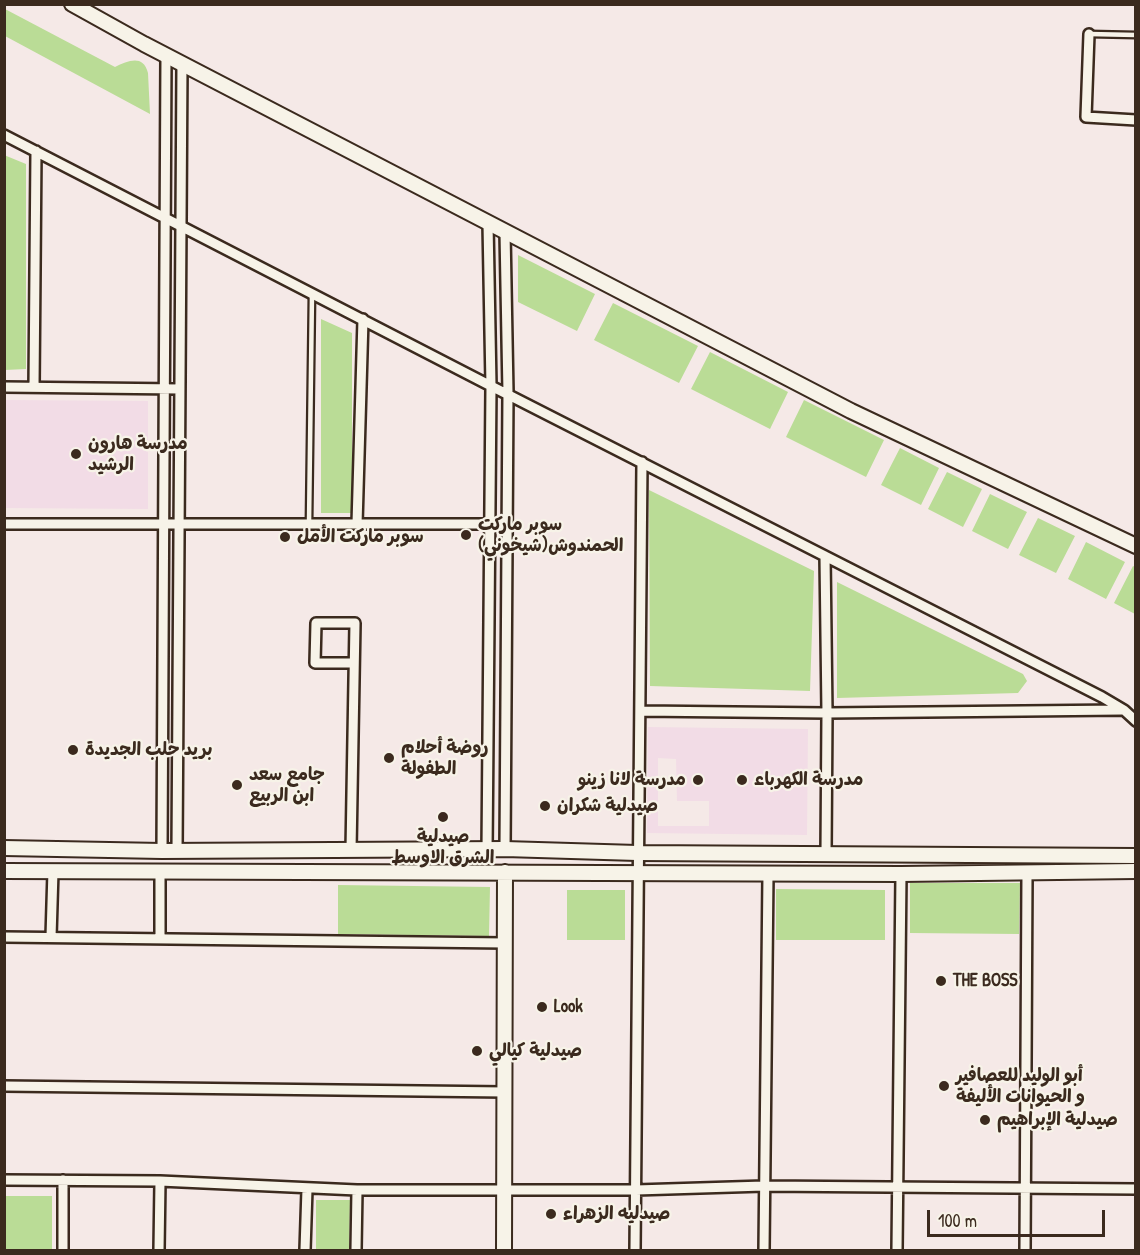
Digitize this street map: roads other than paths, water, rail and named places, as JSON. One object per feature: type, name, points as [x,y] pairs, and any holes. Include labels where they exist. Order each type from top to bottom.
[{"type":"street","points":[[72,4],[166,56],[851,411],[1136,546]]},
{"type":"street","points":[[1089,34],[1086,117],[1136,120]]},
{"type":"street","points":[[162,851],[166,56]]},
{"type":"street","points":[[177,850],[182,64]]},
{"type":"street","points":[[4,135],[1124,710],[1136,721]]},
{"type":"street","points":[[34,387],[36,151]]},
{"type":"street","points":[[487,851],[491,386],[488,223]]},
{"type":"street","points":[[505,232],[507,393],[505,849]]},
{"type":"street","points":[[357,524],[363,319]]},
{"type":"street","points":[[4,387],[180,389]]},
{"type":"street","points":[[635,1251],[642,462]]},
{"type":"street","points":[[4,524],[507,524]]},
{"type":"street","points":[[825,556],[826,853]]},
{"type":"street","points":[[351,850],[355,623],[316,623],[315,663],[354,663]]},
{"type":"street","points":[[641,711],[827,713],[1124,710]]},
{"type":"street","points":[[4,848],[162,851],[487,851],[505,849],[637,853],[1136,856]]},
{"type":"street","points":[[4,870],[768,874],[1027,874],[1136,871]]},
{"type":"street","points":[[51,938],[53,871]]},
{"type":"street","points":[[160,871],[160,939]]},
{"type":"street","points":[[504,1251],[505,872]]},
{"type":"street","points":[[764,1251],[768,874]]},
{"type":"street","points":[[897,1251],[901,874]]},
{"type":"street","points":[[1025,1251],[1027,874]]},
{"type":"street","points":[[4,937],[505,943]]},
{"type":"street","points":[[4,1086],[505,1092]]},
{"type":"street","points":[[4,1180],[160,1181],[357,1190],[636,1190],[764,1186],[1136,1189]]},
{"type":"street","points":[[63,1180],[63,1251]]},
{"type":"street","points":[[159,1251],[160,1181]]},
{"type":"street","points":[[305,1251],[307,1189]]},
{"type":"street","points":[[356,1251],[357,1190]]},
{"type":"lane","points":[[1089,34],[1136,35]]},
{"type":"lane","points":[[309,524],[312,292]]},
{"type":"place","name":"مدرسة هارون الرشيد","points":[[76,454]]},
{"type":"place","name":"سوبر ماركت الحمندوش(شيخوني)","points":[[466,535]]},
{"type":"place","name":"سوبر ماركت الأمل","points":[[285,537]]},
{"type":"place","name":"بريد حلب الجديدة","points":[[73,750]]},
{"type":"place","name":"روضة أحلام الطفولة","points":[[389,758]]},
{"type":"place","name":"مدرسة لانا زينو","points":[[698,780]]},
{"type":"place","name":"مدرسة الكهرباء","points":[[742,780]]},
{"type":"place","name":"جامع سعد ابن الربيع","points":[[237,785]]},
{"type":"place","name":"صيدلية شكران","points":[[545,806]]},
{"type":"place","name":"صيدلية الشرق الاوسط","points":[[443,817]]},
{"type":"place","name":"THE BOSS","points":[[941,981]]},
{"type":"place","name":"Look","points":[[542,1007]]},
{"type":"place","name":"صيدلية كيالي","points":[[477,1051]]},
{"type":"place","name":"أبو الوليد للعصافير و الحيوانات الأليفة","points":[[944,1086]]},
{"type":"place","name":"صيدلية الإبراهيم","points":[[985,1120]]},
{"type":"place","name":"صيدليه الزهراء","points":[[551,1214]]}]
